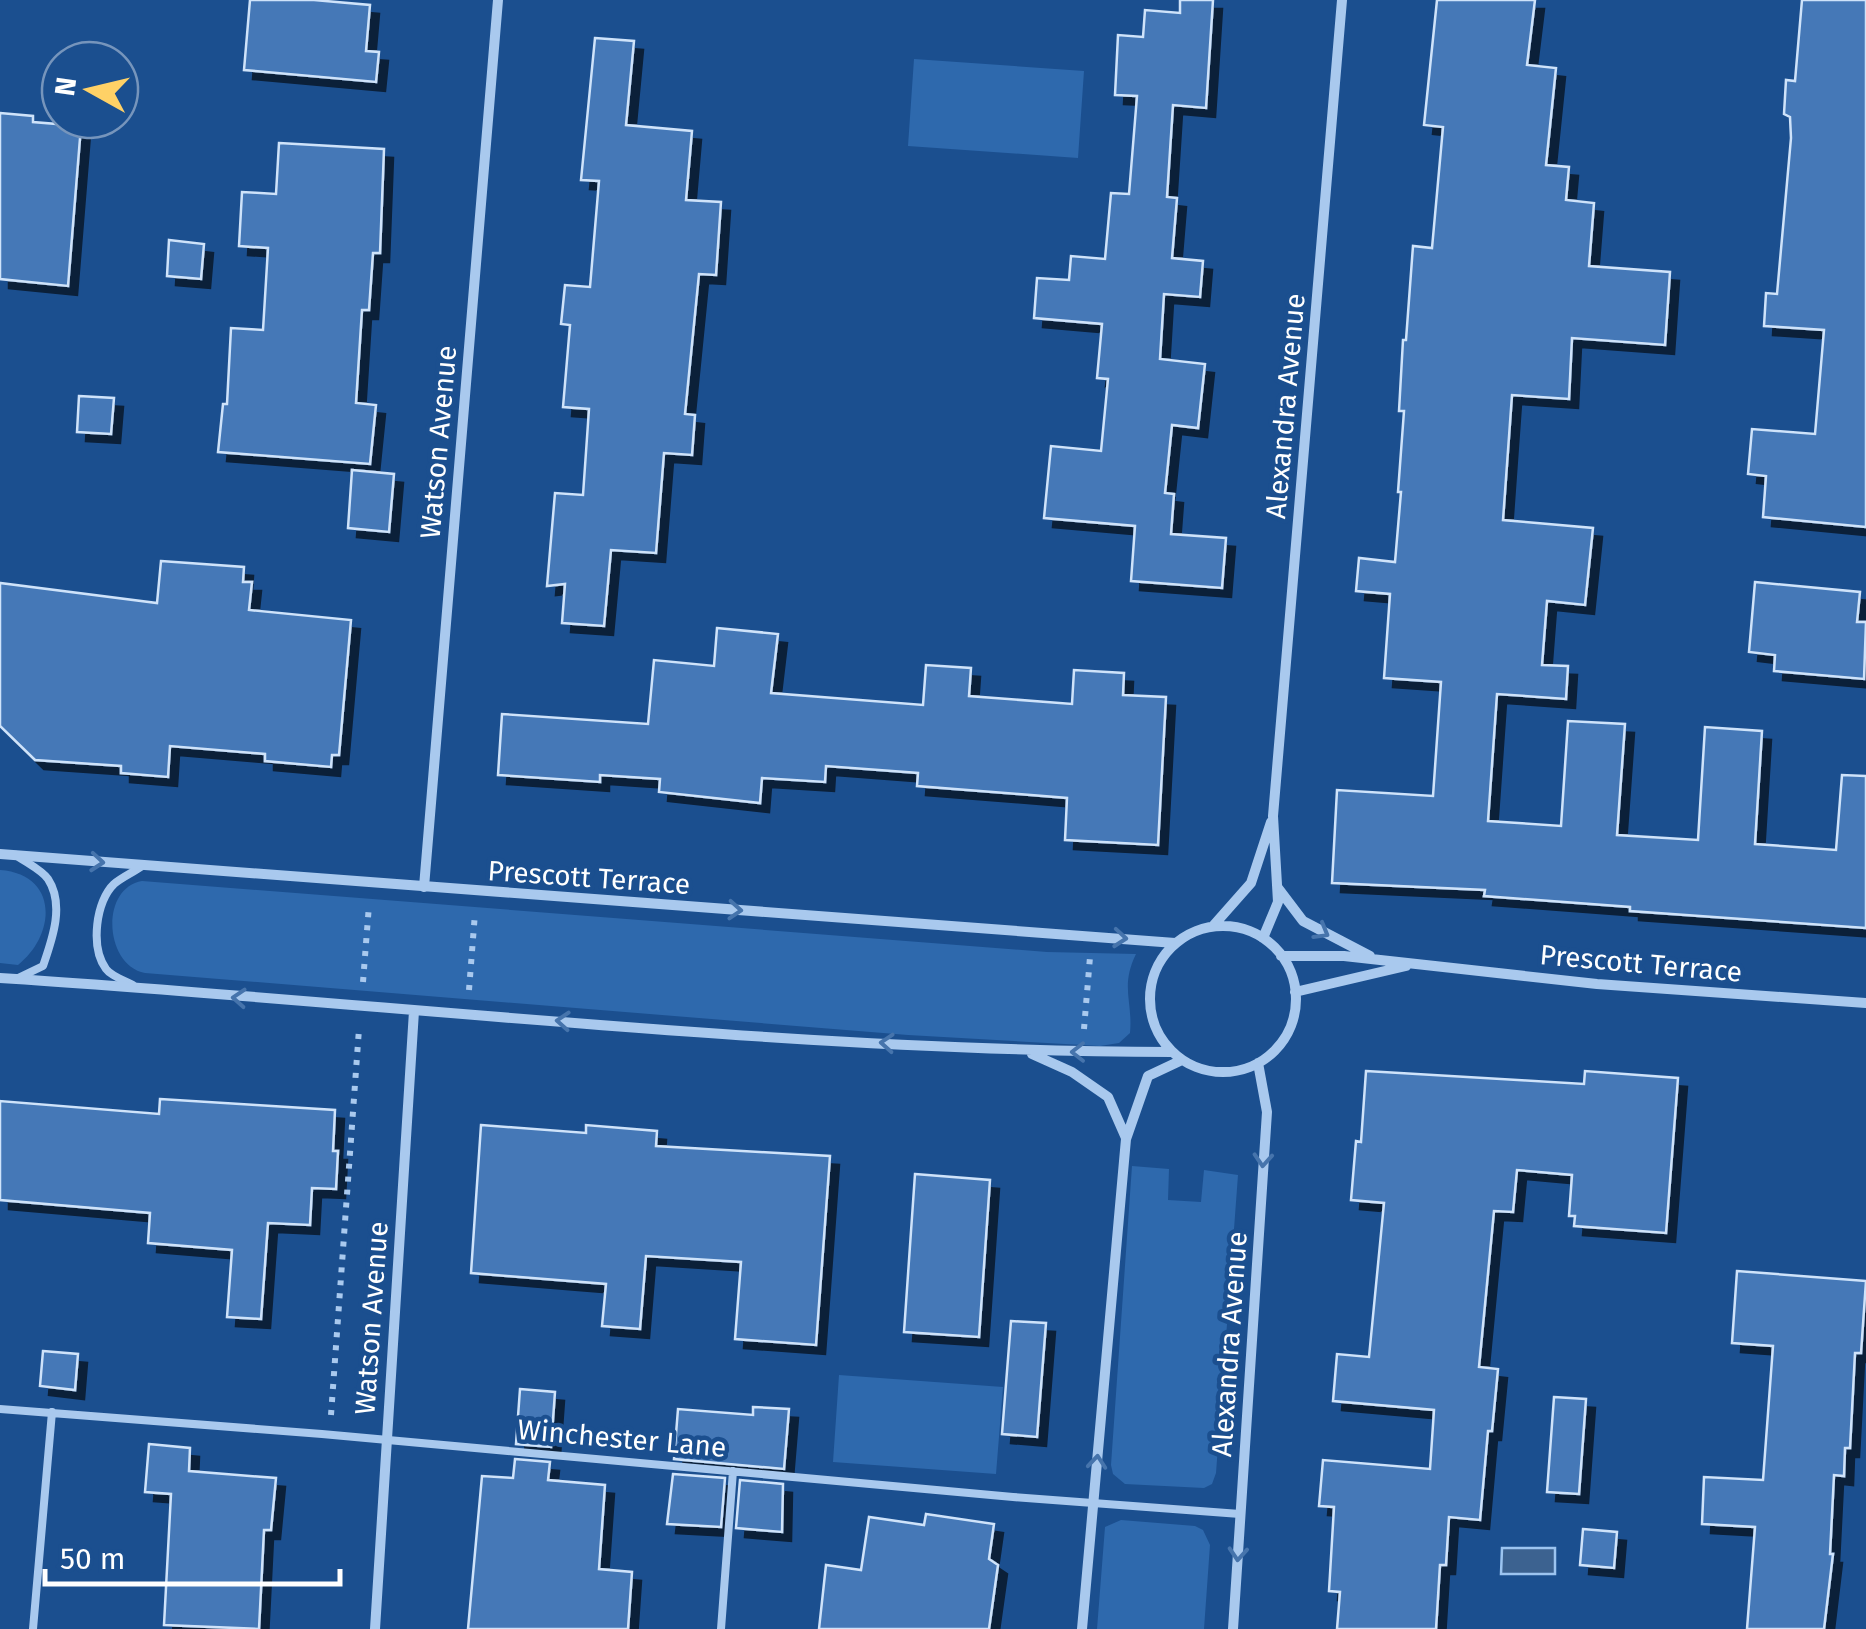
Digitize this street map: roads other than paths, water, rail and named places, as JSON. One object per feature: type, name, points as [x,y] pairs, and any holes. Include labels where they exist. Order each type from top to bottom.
[{"type":"street","name":"Watson Avenue","points":[[424,887],[498,0]]},
{"type":"street","name":"Alexandra Avenue","points":[[1263,938],[1278,902],[1273,816],[1342,0]]},
{"type":"street","name":"Alexandra Avenue","points":[[1214,926],[1251,882],[1273,816]]},
{"type":"street","name":"Prescott Terrace","points":[[0,854],[1176,943]]},
{"type":"street","points":[[1277,887],[1303,922],[1380,960]]},
{"type":"street","points":[[1214,926],[1248,930],[1281,956],[1289,968],[1295,1009],[1276,1050],[1258,1064],[1221,1072],[1196,1067],[1172,1052],[1152,1017],[1150,997],[1162,958],[1176,943],[1214,926]]},
{"type":"street","name":"Prescott Terrace","points":[[1281,956],[1380,960],[1597,984],[1866,1003]]},
{"type":"street","name":"Prescott Terrace","points":[[1294,992],[1412,964]]},
{"type":"street","points":[[0,978],[414,1011],[1026,1052],[1172,1052]]},
{"type":"street","name":"Watson Avenue","points":[[375,1629],[414,1011]]},
{"type":"street","points":[[1026,1052],[1072,1072],[1108,1097],[1126,1139]]},
{"type":"street","points":[[1082,1629],[1126,1139],[1148,1076],[1182,1060]]},
{"type":"street","name":"Alexandra Avenue","points":[[1233,1629],[1266,1112],[1258,1064]]},
{"type":"lane","points":[[16,855],[48,878],[55,898],[56,919],[43,966],[16,978]]},
{"type":"lane","points":[[142,990],[106,970],[98,949],[97,925],[103,902],[114,884],[144,866]]},
{"type":"lane","name":"Winchester Lane","points":[[0,1409],[1240,1514]]},
{"type":"lane","points":[[33,1629],[52,1412]]},
{"type":"lane","points":[[721,1629],[733,1470]]}]
